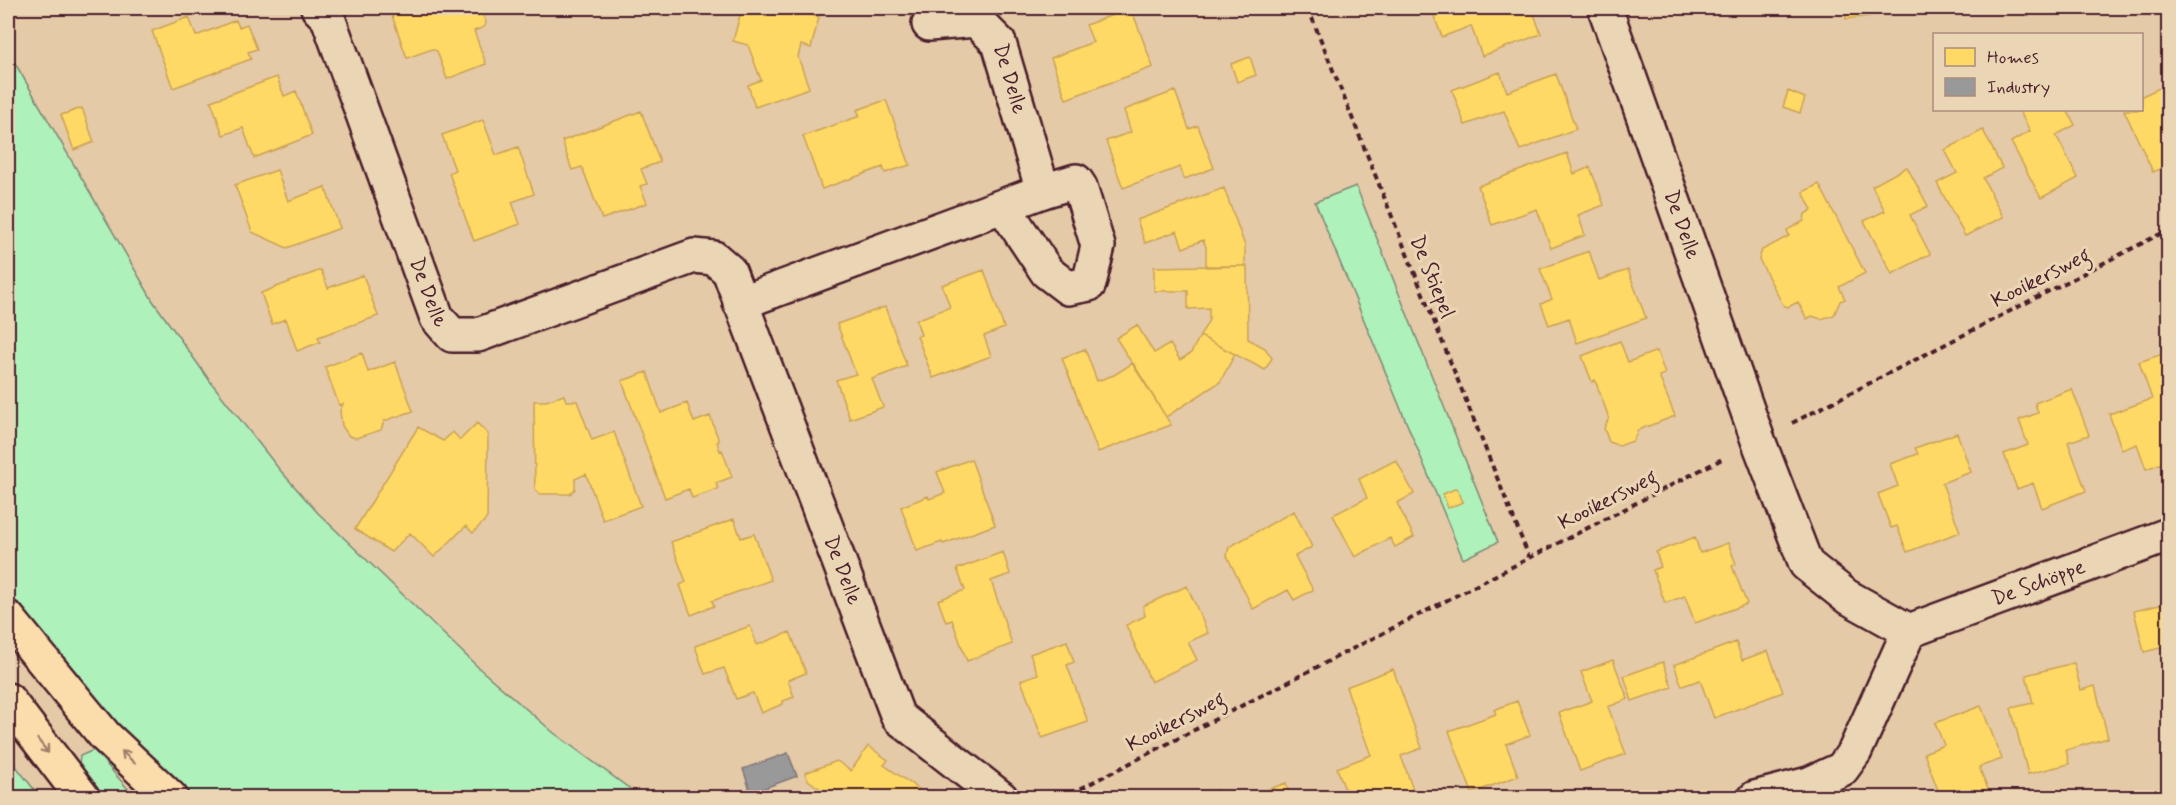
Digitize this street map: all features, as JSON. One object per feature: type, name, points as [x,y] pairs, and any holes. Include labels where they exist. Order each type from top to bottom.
[{"type":"main road","points":[[8,618],[105,736],[171,798]]},
{"type":"main road","points":[[8,700],[83,798]]},
{"type":"street","name":"De Delle","points":[[318,8],[328,18],[437,318],[452,335],[478,335],[694,256],[714,258],[729,271],[898,717],[1001,798]]},
{"type":"street","name":"De Delle","points":[[1605,8],[1758,440]]},
{"type":"street","name":"De Delle","points":[[929,24],[976,20],[999,43],[1043,191]]},
{"type":"street","points":[[740,303],[1043,191],[1076,181],[1080,187],[1098,246],[1089,284],[1068,288],[1047,272],[1004,206]]},
{"type":"street","points":[[1755,798],[1809,784],[1842,769],[1855,751],[1909,631],[1846,596],[1806,564],[1758,440]]},
{"type":"street","name":"De Schöppe","points":[[1909,631],[2169,535]]},
{"type":"path","name":"De Stiepel","points":[[1308,8],[1529,557]]},
{"type":"path","name":"Kooikersweg","points":[[1062,798],[2169,230]]},
{"type":"green space","points":[[8,51],[153,301],[210,381],[279,469],[318,513],[481,670],[554,733],[641,797],[187,797],[136,747],[45,650],[8,597]]},
{"type":"green space","points":[[1356,186],[1498,542],[1463,559],[1315,202]]},
{"type":"green space","points":[[94,750],[135,797],[97,797],[78,776],[80,756]]},
{"type":"green space","points":[[8,756],[40,797],[8,797]]},
{"type":"building: Homes","points":[[398,8],[480,8],[486,23],[484,27],[474,31],[486,64],[447,79],[437,51],[432,49],[407,58],[390,10]]},
{"type":"building: Homes","points":[[742,8],[785,8],[819,17],[811,48],[801,45],[798,57],[809,88],[755,107],[748,85],[761,80],[748,45],[733,41]]},
{"type":"building: Homes","points":[[1131,8],[1153,67],[1066,99],[1051,58],[1093,42],[1086,25]]},
{"type":"building: Homes","points":[[1431,8],[1532,8],[1541,34],[1482,56],[1471,26],[1442,37]]},
{"type":"building: Homes","points":[[1845,8],[1874,8],[1871,16],[1846,19]]},
{"type":"building: Homes","points":[[189,17],[196,36],[236,20],[239,27],[247,24],[257,49],[248,52],[251,59],[173,88],[152,31]]},
{"type":"building: Homes","points":[[1250,57],[1256,75],[1237,82],[1231,64]]},
{"type":"building: Homes","points":[[1500,72],[1507,92],[1556,74],[1576,129],[1520,150],[1504,111],[1465,125],[1452,90]]},
{"type":"building: Homes","points":[[277,77],[284,96],[296,91],[312,135],[254,158],[243,128],[223,135],[211,101]]},
{"type":"building: Homes","points":[[2168,84],[2168,165],[2153,172],[2124,111],[2143,111],[2143,96]]},
{"type":"building: Homes","points":[[1175,91],[1189,129],[1198,126],[1214,168],[1184,179],[1180,167],[1123,188],[1106,141],[1131,132],[1124,110]]},
{"type":"building: Homes","points":[[1788,91],[1805,98],[1800,113],[1783,107]]},
{"type":"building: Homes","points":[[886,100],[910,165],[885,173],[883,167],[822,189],[803,136],[860,116],[857,110]]},
{"type":"building: Homes","points":[[82,108],[94,142],[74,150],[61,115]]},
{"type":"building: Homes","points":[[641,111],[660,162],[641,169],[647,184],[640,186],[647,203],[602,219],[582,167],[572,170],[562,141]]},
{"type":"building: Homes","points":[[2020,111],[2068,111],[2075,125],[2056,135],[2078,178],[2041,198],[2011,142],[2030,131]]},
{"type":"building: Homes","points":[[483,120],[496,155],[518,147],[534,194],[512,202],[520,224],[474,241],[449,173],[455,170],[442,135]]},
{"type":"building: Homes","points":[[1983,130],[2002,168],[1983,178],[2003,217],[1965,236],[1937,183],[1957,173],[1945,150]]},
{"type":"building: Homes","points":[[1567,153],[1574,174],[1590,167],[1604,205],[1578,215],[1585,235],[1551,248],[1537,209],[1492,225],[1478,186]]},
{"type":"building: Homes","points":[[1907,167],[1928,206],[1910,215],[1930,254],[1892,274],[1864,221],[1885,211],[1872,186]]},
{"type":"building: Homes","points":[[277,170],[288,201],[325,187],[340,228],[287,248],[252,232],[235,185]]},
{"type":"building: Homes","points":[[1819,184],[1865,273],[1839,287],[1845,299],[1840,301],[1834,315],[1821,319],[1812,316],[1807,319],[1798,302],[1788,307],[1783,305],[1759,259],[1762,250],[1789,236],[1787,230],[1804,221],[1805,214],[1812,210],[1803,192]]},
{"type":"building: Homes","points":[[1224,188],[1245,246],[1245,266],[1206,267],[1206,247],[1203,240],[1183,248],[1177,231],[1145,243],[1137,220]]},
{"type":"building: Homes","points":[[1589,251],[1599,280],[1628,270],[1646,318],[1577,343],[1569,318],[1549,325],[1541,304],[1552,299],[1540,269]]},
{"type":"building: Homes","points":[[1247,266],[1248,339],[1265,348],[1272,358],[1265,370],[1200,336],[1209,320],[1209,308],[1188,309],[1188,291],[1154,291],[1154,267]]},
{"type":"building: Homes","points":[[321,270],[328,288],[363,275],[378,316],[318,337],[320,342],[297,351],[286,319],[272,324],[261,293]]},
{"type":"building: Homes","points":[[984,270],[1004,328],[984,336],[991,356],[933,378],[917,336],[921,335],[916,320],[950,307],[942,285]]},
{"type":"building: Homes","points":[[885,307],[907,366],[872,379],[883,407],[850,419],[836,380],[856,374],[837,324]]},
{"type":"building: Homes","points":[[1137,325],[1154,353],[1170,344],[1180,360],[1191,353],[1200,336],[1235,354],[1220,382],[1166,417],[1116,338]]},
{"type":"building: Homes","points":[[1620,341],[1628,362],[1657,351],[1665,374],[1659,376],[1675,416],[1638,430],[1633,441],[1619,446],[1609,442],[1604,428],[1609,418],[1595,380],[1592,382],[1582,356]]},
{"type":"building: Homes","points":[[1085,349],[1097,381],[1114,375],[1133,363],[1171,425],[1098,452],[1062,358]]},
{"type":"building: Homes","points":[[2168,352],[2168,461],[2146,469],[2137,444],[2122,450],[2109,414],[2152,399],[2139,362]]},
{"type":"building: Homes","points":[[362,353],[368,372],[395,362],[413,411],[384,421],[381,430],[356,438],[349,436],[342,426],[340,411],[343,404],[339,405],[325,367]]},
{"type":"building: Homes","points":[[647,372],[661,413],[687,403],[694,422],[710,416],[720,451],[722,450],[732,477],[716,483],[718,489],[692,498],[689,489],[665,498],[622,381]]},
{"type":"building: Homes","points":[[2072,389],[2089,435],[2068,442],[2086,491],[2042,508],[2033,483],[2017,489],[2004,454],[2028,445],[2019,420],[2038,413],[2035,403]]},
{"type":"building: Homes","points":[[564,395],[566,401],[577,401],[592,440],[614,432],[641,506],[603,520],[586,474],[575,479],[575,489],[570,494],[539,494],[535,489],[534,401],[546,401]]},
{"type":"building: Homes","points":[[477,423],[488,434],[487,518],[473,533],[466,526],[434,557],[410,533],[391,552],[355,529],[418,427],[443,441],[453,432],[460,440]]},
{"type":"building: Homes","points":[[1957,433],[1971,472],[1942,483],[1960,532],[1907,552],[1897,526],[1891,528],[1878,494],[1898,486],[1890,464],[1918,454],[1915,448]]},
{"type":"building: Homes","points":[[971,459],[995,525],[917,551],[901,507],[928,496],[929,499],[945,493],[937,472]]},
{"type":"building: Homes","points":[[1396,460],[1414,494],[1397,503],[1414,537],[1395,547],[1390,538],[1355,557],[1333,515],[1367,498],[1359,479]]},
{"type":"building: Homes","points":[[1457,488],[1463,502],[1448,508],[1443,494]]},
{"type":"building: Homes","points":[[1294,511],[1312,547],[1295,556],[1313,590],[1294,600],[1288,590],[1253,609],[1227,556],[1229,547]]},
{"type":"building: Homes","points":[[734,519],[741,538],[754,534],[771,580],[712,601],[714,606],[691,615],[680,585],[686,582],[671,542]]},
{"type":"building: Homes","points":[[1695,537],[1700,553],[1728,543],[1736,564],[1732,566],[1747,604],[1695,623],[1685,596],[1665,603],[1653,570],[1661,567],[1656,552]]},
{"type":"building: Homes","points":[[1003,552],[1010,574],[991,581],[1012,644],[967,661],[952,620],[946,622],[938,600],[965,590],[957,569]]},
{"type":"building: Homes","points":[[1187,586],[1208,633],[1188,642],[1197,660],[1151,682],[1126,625],[1145,616],[1143,606]]},
{"type":"building: Homes","points":[[2168,603],[2168,646],[2144,652],[2134,611]]},
{"type":"building: Homes","points":[[750,626],[757,645],[790,632],[806,673],[788,680],[794,697],[761,713],[753,693],[736,699],[724,668],[705,674],[695,646]]},
{"type":"building: Homes","points":[[1067,641],[1074,662],[1067,665],[1088,722],[1042,738],[1021,680],[1038,674],[1030,654]]},
{"type":"building: Homes","points":[[1736,642],[1742,660],[1768,651],[1783,692],[1714,718],[1700,680],[1682,686],[1674,665]]},
{"type":"building: Homes","points":[[1613,660],[1628,699],[1608,707],[1626,754],[1580,771],[1559,713],[1592,701],[1581,672]]},
{"type":"building: Homes","points":[[1663,662],[1672,687],[1632,701],[1624,676]]},
{"type":"building: Homes","points":[[2074,663],[2081,690],[2095,686],[2108,738],[2066,750],[2069,764],[2028,774],[2011,708],[2033,703],[2026,675]]},
{"type":"building: Homes","points":[[1393,669],[1422,748],[1401,756],[1416,798],[1348,798],[1337,768],[1371,755],[1346,687]]},
{"type":"building: Homes","points":[[1517,701],[1530,735],[1506,744],[1518,776],[1472,793],[1449,731],[1496,714],[1494,710]]},
{"type":"building: Homes","points":[[1981,706],[2002,759],[1979,767],[1988,789],[1966,798],[1941,798],[1924,753],[1944,745],[1935,723]]},
{"type":"building: Homes","points":[[2168,724],[2168,746],[2163,726]]},
{"type":"building: Homes","points":[[868,746],[888,760],[884,765],[920,790],[914,798],[847,798],[838,791],[833,798],[808,780],[805,773],[837,761],[851,771]]},
{"type":"building: Homes","points":[[1286,783],[1291,798],[1245,798]]},
{"type":"building: Homes","points":[[1216,790],[1219,798],[1196,798]]},
{"type":"building: Industry","points":[[788,753],[797,776],[751,793],[743,769]]}]
